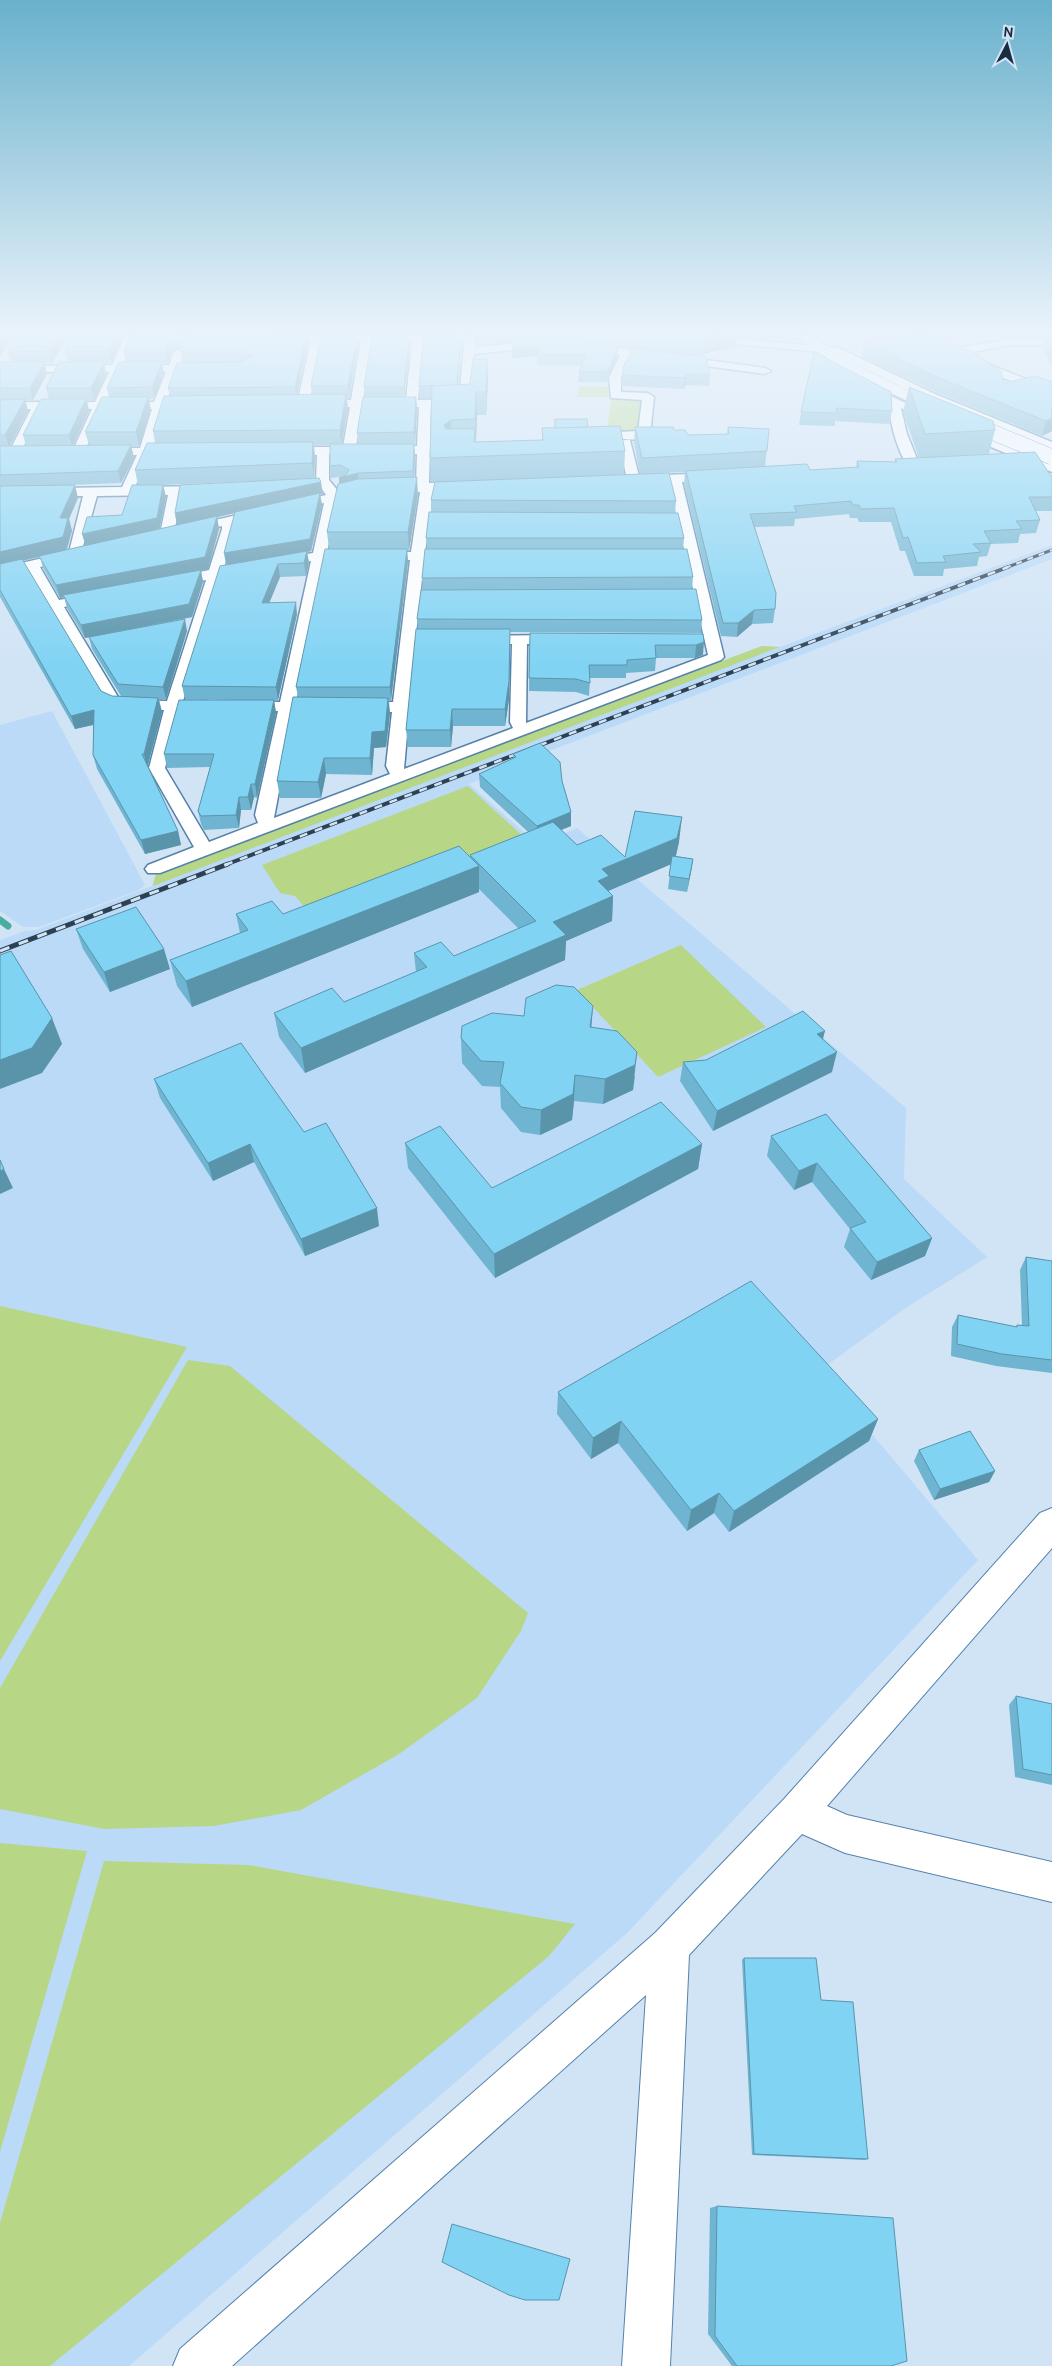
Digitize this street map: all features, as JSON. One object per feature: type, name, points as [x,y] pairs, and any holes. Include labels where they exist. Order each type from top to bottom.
[{"type":"street","points":[[15,452],[18,446]]},
{"type":"street","points":[[76,446],[73,452],[182,451]]},
{"type":"street","points":[[126,492],[145,446]]},
{"type":"street","points":[[399,776],[394,766],[400,707],[418,556],[427,518],[422,446]]},
{"type":"street","points":[[627,446],[633,481]]},
{"type":"street","points":[[907,446],[914,466]]},
{"type":"street","points":[[1002,446],[1052,468]]},
{"type":"street","points":[[1028,446],[1052,456]]},
{"type":"street","points":[[268,826],[264,815],[319,556],[324,489],[322,481],[323,450]]},
{"type":"street","points":[[267,451],[422,450]]},
{"type":"street","points":[[0,452],[33,452]]},
{"type":"street","points":[[1005,461],[1052,456]]},
{"type":"street","points":[[615,481],[731,476]]},
{"type":"street","points":[[154,869],[716,657],[693,556],[679,519],[675,479]]},
{"type":"street","points":[[175,491],[162,535],[229,521],[324,489],[367,490],[424,485],[476,486]]},
{"type":"street","points":[[0,511],[3,493],[225,489]]},
{"type":"street","points":[[75,554],[91,492]]},
{"type":"street","points":[[204,849],[157,768],[173,706],[215,574],[229,521]]},
{"type":"street","points":[[0,572],[94,550]]},
{"type":"street","points":[[158,585],[290,559],[319,556],[467,556]]},
{"type":"street","points":[[673,556],[693,556]]},
{"type":"street","points":[[31,564],[112,700],[126,705],[400,707]]},
{"type":"street","points":[[54,605],[111,594]]},
{"type":"street","points":[[682,596],[702,596]]},
{"type":"street","points":[[413,597],[433,597]]},
{"type":"street","points":[[180,627],[198,624]]},
{"type":"street","points":[[408,639],[578,640]]},
{"type":"street","points":[[520,640],[518,722],[522,731]]},
{"type":"street","points":[[693,640],[712,640]]},
{"type":"street","points":[[78,645],[97,642]]},
{"type":"street","points":[[197,2366],[669,1947],[797,1812],[1051,1526]]},
{"type":"street","points":[[797,1812],[844,1834],[1052,1882]]},
{"type":"street","points":[[646,2366],[669,1947]]},
{"type":"shaded area","points":[[1052,545],[1052,559],[557,748],[469,784],[538,844],[577,828],[906,1108],[904,1179],[987,1257],[904,1309],[819,1371],[978,1560],[627,1933],[129,2366],[0,2366],[0,940],[25,931],[36,930],[152,886],[156,873],[762,646],[780,647]]},
{"type":"shaded area","points":[[52,711],[145,885],[139,890],[39,927],[23,927],[0,911],[0,725]]},
{"type":"green space","points":[[762,646],[780,647],[153,886],[156,873]]},
{"type":"green space","points":[[468,786],[524,837],[324,919],[309,912],[295,896],[280,893],[262,865]]},
{"type":"green space","points":[[681,945],[766,1027],[658,1077],[577,990]]},
{"type":"green space","points":[[0,1306],[187,1347],[0,1661]]},
{"type":"green space","points":[[188,1360],[230,1366],[528,1613],[521,1631],[477,1698],[399,1754],[301,1810],[214,1826],[104,1829],[0,1809],[0,1688]]},
{"type":"green space","points":[[0,1843],[87,1851],[0,2152]]},
{"type":"green space","points":[[104,1861],[248,1865],[575,1924],[549,1956],[50,2366],[0,2366],[0,2223]]},
{"type":"building","points":[[0,446],[130,446],[118,471],[0,475]]},
{"type":"building","points":[[145,446],[313,446],[312,463],[135,470]]},
{"type":"building","points":[[330,446],[414,446],[413,471],[358,473],[339,478],[346,475],[349,470],[340,465],[330,466]]},
{"type":"building","points":[[430,446],[624,446],[625,451],[430,458]]},
{"type":"building","points":[[639,446],[767,446],[767,451],[642,458]]},
{"type":"building","points":[[1035,452],[1052,476],[1052,497],[1029,497],[1040,520],[1016,521],[1022,529],[984,531],[991,543],[973,544],[981,552],[943,556],[946,562],[917,563],[908,537],[903,538],[894,508],[861,509],[859,505],[853,505],[851,501],[794,506],[797,512],[750,514],[776,593],[775,609],[754,610],[738,623],[723,623],[686,471],[807,464],[810,470],[859,467],[857,461],[897,462],[895,459]]},
{"type":"building","points":[[669,473],[676,501],[431,500],[435,482]]},
{"type":"building","points":[[417,477],[408,532],[327,532],[338,484],[358,479]]},
{"type":"building","points":[[319,478],[321,482],[175,513],[180,485]]},
{"type":"building","points":[[75,485],[60,518],[68,518],[63,537],[0,552],[0,486]]},
{"type":"building","points":[[132,485],[163,485],[157,518],[82,534],[87,517],[122,515]]},
{"type":"building","points":[[320,493],[310,539],[224,553],[235,512]]},
{"type":"building","points":[[429,512],[678,513],[684,538],[426,538]]},
{"type":"building","points":[[217,516],[205,557],[56,585],[39,556]]},
{"type":"building","points":[[325,549],[407,549],[390,687],[296,687]]},
{"type":"building","points":[[425,549],[687,549],[693,577],[422,578]]},
{"type":"building","points":[[307,551],[304,563],[278,564],[262,603],[296,602],[276,687],[182,686],[220,566]]},
{"type":"building","points":[[22,559],[101,691],[112,696],[158,698],[144,754],[142,754],[178,831],[141,840],[93,755],[94,710],[71,716],[0,590],[0,564]]},
{"type":"building","points":[[201,570],[189,604],[81,625],[63,595]]},
{"type":"building","points":[[696,589],[702,620],[417,619],[421,590]]},
{"type":"building","points":[[185,619],[163,687],[118,684],[89,637]]},
{"type":"building","points":[[416,629],[510,629],[509,681],[505,709],[452,709],[450,730],[406,730]]},
{"type":"building","points":[[530,633],[703,634],[704,642],[696,645],[655,645],[656,658],[627,660],[627,665],[589,665],[590,683],[576,679],[529,678]]},
{"type":"building","points":[[293,697],[388,698],[385,731],[372,732],[370,758],[324,758],[318,782],[277,781]]},
{"type":"building","points":[[179,700],[274,700],[255,784],[251,784],[248,797],[239,797],[236,815],[201,816],[198,811],[214,754],[164,754]]},
{"type":"building","points":[[540,743],[560,762],[562,781],[571,812],[537,826],[479,774],[516,757],[513,754]]},
{"type":"building","points":[[635,811],[682,817],[677,838],[602,869],[609,876],[598,881],[613,896],[553,922],[566,935],[301,1048],[274,1013],[332,988],[344,1002],[427,967],[414,953],[441,942],[454,956],[536,921],[470,855],[553,822],[577,845],[601,835],[625,857]]},
{"type":"building","points":[[459,846],[479,866],[186,981],[170,960],[248,930],[236,914],[272,901],[283,914]]},
{"type":"building","points":[[672,856],[693,859],[689,879],[669,876]]},
{"type":"building","points":[[136,907],[164,949],[104,972],[76,929]]},
{"type":"building","points":[[11,951],[52,1018],[32,1048],[0,1060],[0,955]]},
{"type":"building","points":[[556,985],[574,987],[593,1006],[590,1027],[617,1031],[637,1052],[635,1065],[605,1079],[575,1075],[573,1094],[541,1110],[521,1107],[500,1083],[504,1062],[481,1061],[461,1038],[462,1026],[492,1013],[524,1016],[526,998]]},
{"type":"building","points":[[803,1011],[825,1031],[817,1034],[837,1052],[717,1111],[683,1062],[706,1060]]},
{"type":"building","points":[[241,1043],[304,1132],[326,1123],[377,1208],[301,1239],[250,1144],[208,1163],[154,1079]]},
{"type":"building","points":[[661,1102],[702,1144],[494,1254],[405,1143],[440,1126],[492,1188]]},
{"type":"building","points":[[826,1114],[932,1238],[877,1262],[850,1228],[866,1222],[817,1163],[799,1171],[771,1136]]},
{"type":"building","points":[[0,1160],[4,1169],[0,1171]]},
{"type":"building","points":[[1026,1257],[1052,1261],[1052,1360],[1002,1354],[957,1344],[958,1315],[1017,1327],[1017,1325],[1029,1326]]},
{"type":"building","points":[[751,1281],[878,1419],[734,1511],[719,1493],[691,1510],[621,1421],[593,1438],[558,1392]]},
{"type":"building","points":[[970,1431],[995,1471],[940,1489],[919,1450]]},
{"type":"building","points":[[1016,1696],[1052,1704],[1052,1775],[1023,1769]]},
{"type":"building","points":[[744,1958],[816,1958],[821,2000],[853,2002],[868,2159],[754,2154]]},
{"type":"building","points":[[717,2206],[893,2218],[907,2361],[891,2366],[737,2366],[715,2336]]},
{"type":"building","points":[[452,2224],[570,2259],[559,2300],[525,2300],[509,2295],[442,2262]]},
{"type":"waterway","points":[[0,920],[8,926]]},
{"type":"railway","points":[[1005,568],[1052,550]]},
{"type":"railway","points":[[225,865],[1008,567]]},
{"type":"railway","points":[[0,951],[228,864]]}]
